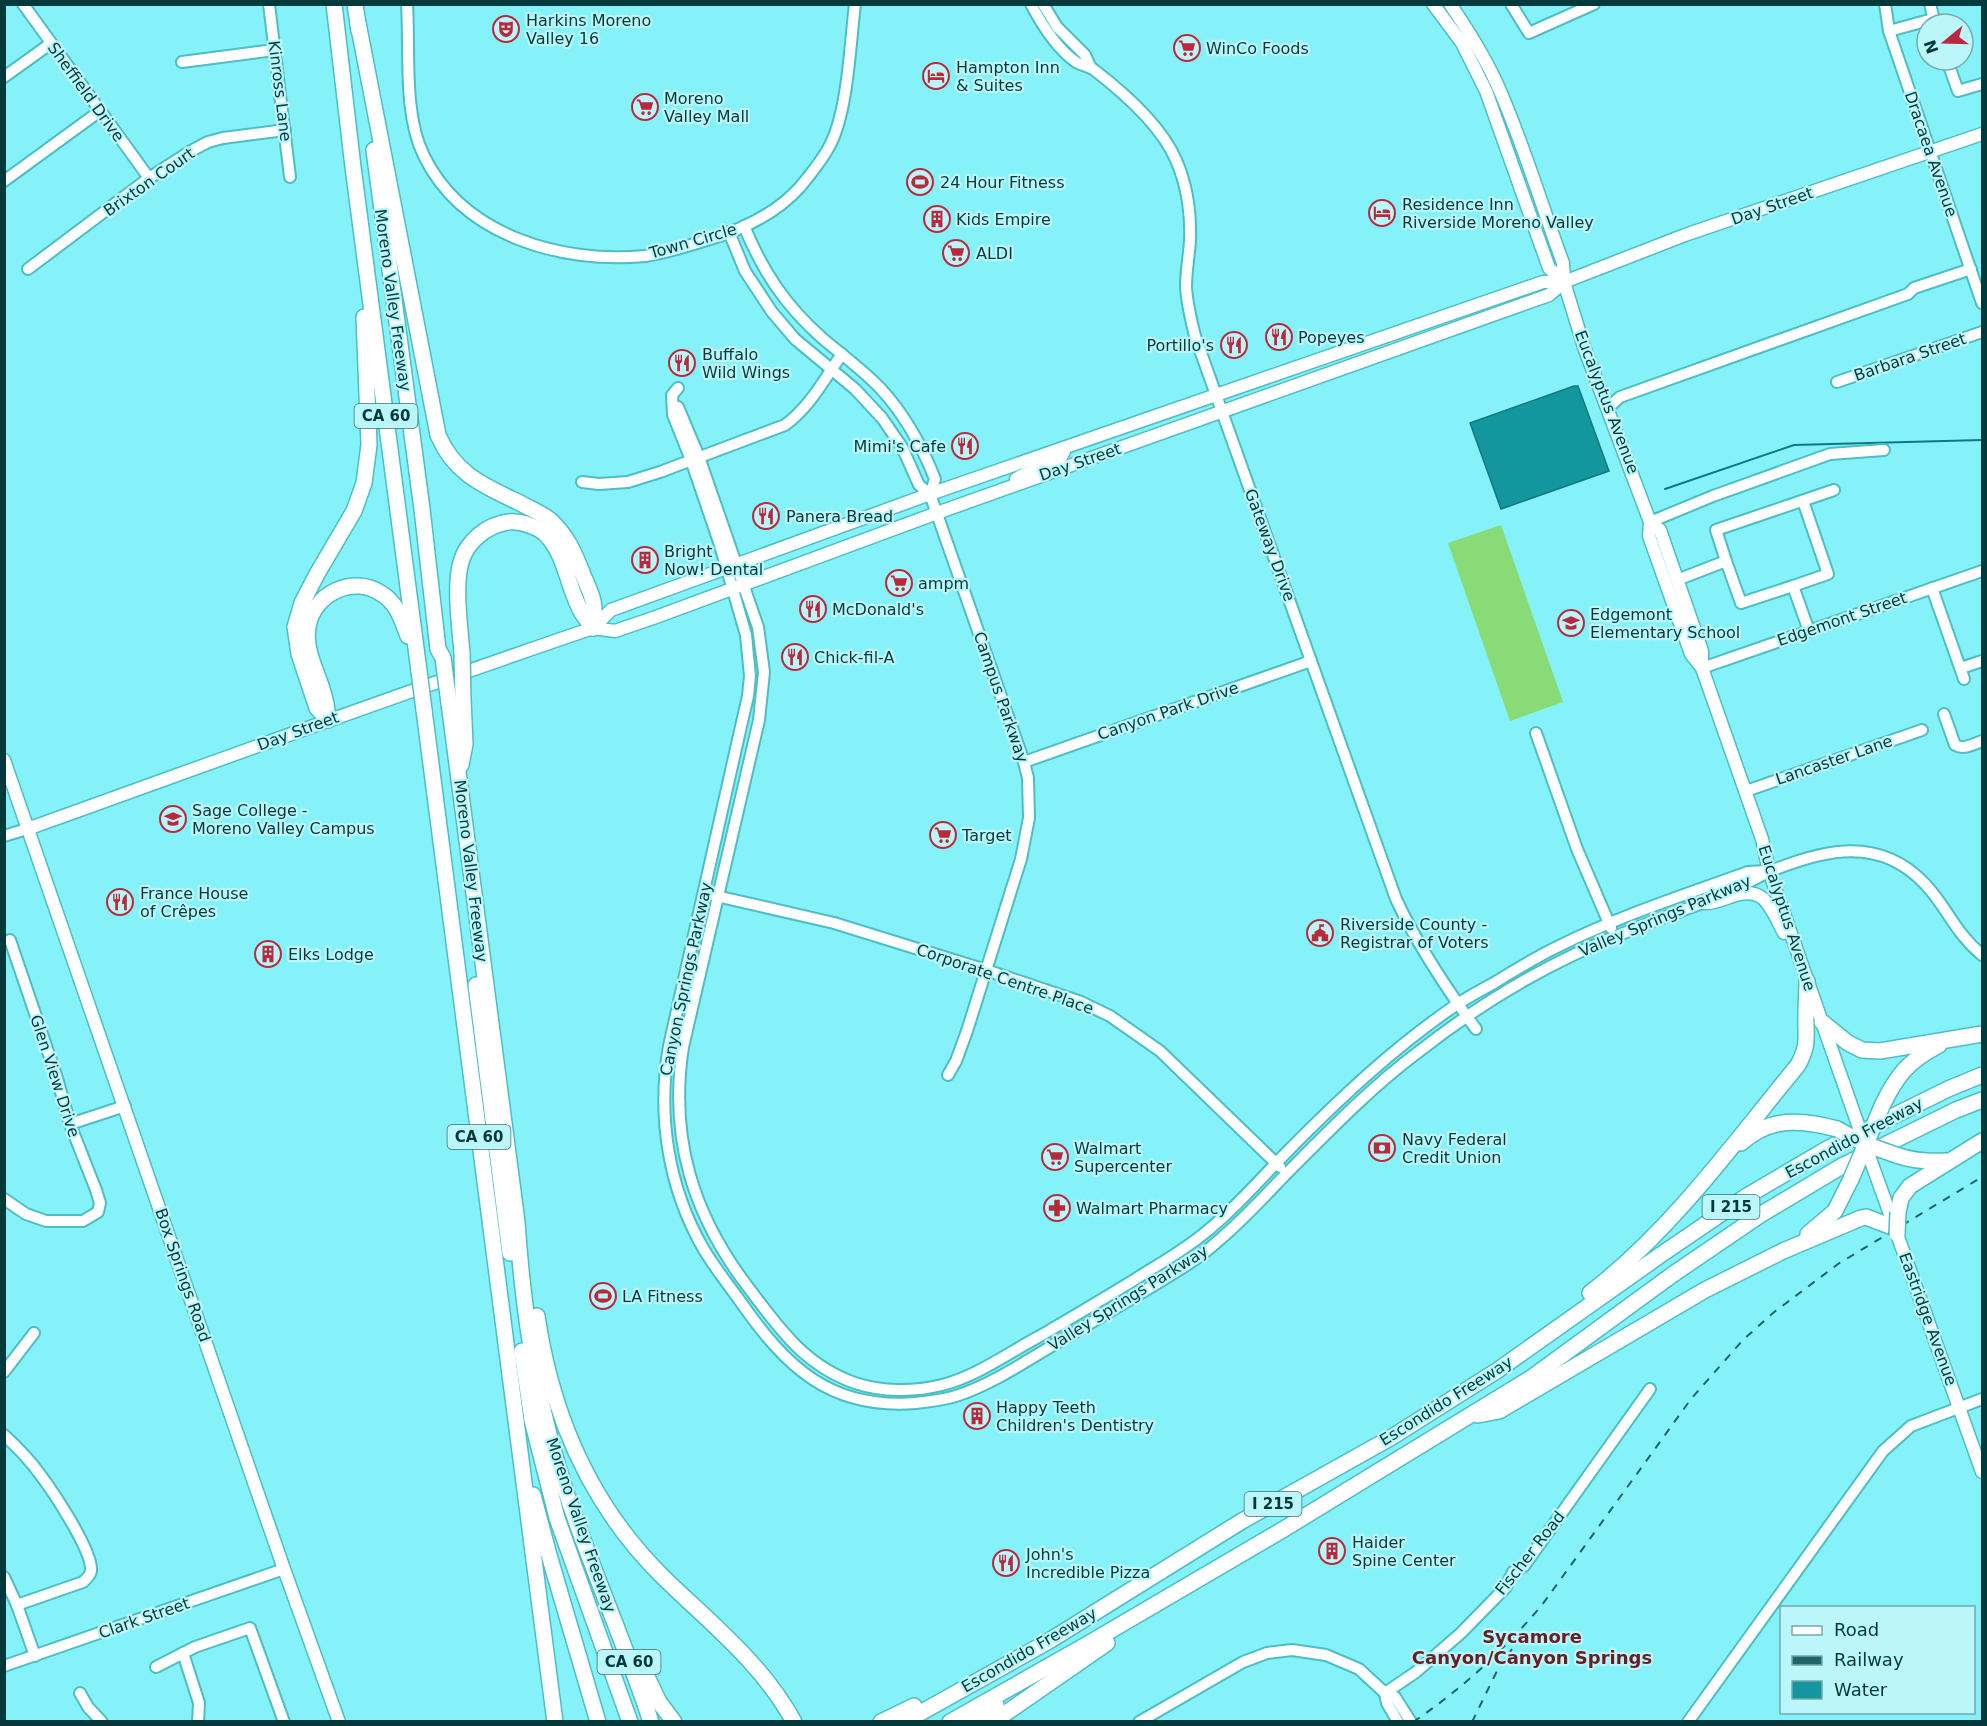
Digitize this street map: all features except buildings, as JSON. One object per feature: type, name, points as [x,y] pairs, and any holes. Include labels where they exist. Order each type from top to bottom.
[{"type":"highway","name":"Moreno Valley Freeway","points":[[334,4],[353,167],[554,1722]]},
{"type":"highway","name":"Moreno Valley Freeway","points":[[355,4],[422,509],[438,656],[451,703],[529,1330],[545,1417],[564,1486],[651,1722]]},
{"type":"highway","points":[[358,23],[438,435],[452,460],[471,478],[540,513],[565,536],[577,558],[596,607],[593,628]]},
{"type":"highway","points":[[328,720],[317,708],[299,654],[295,627],[302,603],[354,511],[368,464],[369,427],[362,270],[353,167]]},
{"type":"highway","points":[[593,628],[582,612],[561,556],[548,535],[524,524],[506,522],[486,530],[468,547],[461,560],[459,596],[462,653],[451,703],[532,1420],[557,1518],[630,1722]]},
{"type":"highway","points":[[328,720],[327,704],[307,639],[310,617],[314,608],[333,592],[350,587],[365,587],[388,598],[402,618],[418,668]]},
{"type":"highway","points":[[1498,1370],[1618,1270],[1680,1209],[1798,1065],[1808,1039],[1805,1016],[1807,981]]},
{"type":"highway","points":[[1822,1022],[1848,1043],[1862,1050],[1880,1051],[1983,1034]]},
{"type":"highway","points":[[1783,1251],[1814,1230],[1835,1211],[1894,1082],[1909,1065],[1927,1051],[1947,1041]]},
{"type":"highway","name":"Escondido Freeway","points":[[904,1722],[1049,1641],[1242,1521],[1392,1437],[1498,1370],[1747,1196],[1827,1149],[1948,1089],[1983,1075]]},
{"type":"highway","name":"Escondido Freeway","points":[[950,1722],[1284,1529],[1531,1378],[1672,1275],[1760,1215],[1842,1167],[1956,1110],[1983,1100]]},
{"type":"highway","points":[[1719,1163],[1749,1136],[1762,1128],[1780,1123],[1812,1122],[1910,1160],[1948,1161]]},
{"type":"highway","points":[[1466,1418],[1499,1411],[1705,1290],[1783,1251],[1861,1218],[1866,1217],[1893,1227],[1901,1198],[1910,1186],[1983,1141]]},
{"type":"highway","points":[[517,1222],[529,1260],[539,1330],[551,1385],[569,1438],[594,1489],[636,1549],[743,1652],[768,1680],[794,1722]]},
{"type":"highway","points":[[516,1428],[549,1555],[598,1722]]},
{"type":"highway","points":[[993,1722],[1065,1671],[1284,1529]]},
{"type":"highway","points":[[607,1602],[630,1639],[659,1702],[675,1722]]},
{"type":"highway","points":[[881,1722],[1049,1641]]},
{"type":"highway","points":[[971,1722],[1086,1645]]},
{"type":"main road","name":"Eucalyptus Avenue","points":[[1433,4],[1462,43],[1486,92],[1549,268],[1564,282]]},
{"type":"main road","name":"Eucalyptus Avenue","points":[[1450,4],[1471,35],[1496,83],[1522,149],[1563,263],[1564,282],[1584,347],[1650,522],[1649,536],[1691,654],[1702,668],[1746,791],[1762,839],[1769,871],[1873,1167]]},
{"type":"main road","points":[[1486,92],[1500,108],[1510,138],[1522,149]]},
{"type":"main road","name":"Day Street","points":[[593,628],[615,631],[997,491],[1549,295],[1564,282],[1685,235],[1983,134]]},
{"type":"main road","points":[[1513,163],[1521,167],[1533,198],[1547,220]]},
{"type":"main road","name":"Day Street","points":[[30,828],[328,720],[593,628],[611,610],[930,494],[1543,282],[1564,282]]},
{"type":"main road","points":[[1455,329],[1453,323],[1456,320],[1476,313],[1488,301]]},
{"type":"main road","points":[[1396,349],[1414,336],[1438,326],[1438,318]]},
{"type":"main road","points":[[1298,385],[1305,375],[1332,362],[1333,355]]},
{"type":"main road","points":[[997,491],[1022,474],[1062,457],[1065,448]]},
{"type":"main road","name":"Eucalyptus Avenue","points":[[1650,522],[1660,530],[1702,651],[1702,668]]},
{"type":"main road","name":"Box Springs Road","points":[[4,760],[30,828],[284,1569],[339,1722]]},
{"type":"main road","points":[[1702,903],[1710,904],[1745,892],[1760,895],[1767,902],[1801,963]]},
{"type":"main road","name":"Eastridge Avenue","points":[[1873,1167],[1983,1472]]},
{"type":"street","name":"Sheffield Drive","points":[[23,4],[149,178]]},
{"type":"street","name":"Kinross Lane","points":[[268,4],[290,177]]},
{"type":"street","name":"Town Circle","points":[[407,4],[410,105],[417,139],[427,163],[441,184],[456,201],[499,232],[529,243],[570,253],[604,257],[665,253],[729,232],[772,211],[794,194],[830,146],[841,114],[855,4]]},
{"type":"street","name":"Gateway Drive","points":[[1031,4],[1040,22],[1062,49],[1077,63],[1090,68],[1148,117],[1176,159],[1189,205],[1186,279],[1189,313],[1216,396],[1396,899],[1407,923],[1476,1029]]},
{"type":"street","name":"Gateway Drive","points":[[1043,4],[1057,27],[1085,54],[1090,68]]},
{"type":"street","points":[[1511,4],[1529,33],[1593,5]]},
{"type":"street","name":"Dracaea Avenue","points":[[1884,4],[1889,31],[1983,303]]},
{"type":"street","points":[[1889,31],[1915,25]]},
{"type":"street","points":[[4,77],[50,44]]},
{"type":"street","points":[[182,62],[274,50]]},
{"type":"street","points":[[1951,72],[1958,92],[1983,84]]},
{"type":"street","points":[[4,181],[100,111]]},
{"type":"street","name":"Brixton Court","points":[[28,269],[149,178],[191,151],[208,142],[223,138],[285,130]]},
{"type":"street","name":"Campus Parkway","points":[[744,226],[757,256],[776,288],[807,323],[860,368],[883,391],[913,432],[935,479],[930,494]]},
{"type":"street","name":"Campus Parkway","points":[[729,232],[745,271],[768,307],[795,339],[855,389],[885,422],[905,452],[919,485],[930,494],[1024,762],[1030,797],[1026,841],[956,1061],[948,1075]]},
{"type":"street","points":[[1608,408],[1620,396],[1908,294],[1914,288],[1971,269]]},
{"type":"street","name":"Barbara Street","points":[[1837,382],[1983,332]]},
{"type":"street","points":[[582,482],[628,483],[785,424],[809,402],[842,354]]},
{"type":"street","points":[[678,388],[678,407],[695,458],[673,415],[672,395],[678,388]]},
{"type":"street","points":[[1650,522],[1713,496],[1830,454],[1884,450]]},
{"type":"street","name":"Canyon Springs Parkway","points":[[695,458],[737,586],[746,635],[750,676],[745,710],[665,1068],[663,1106],[666,1138],[672,1171],[703,1249],[776,1349],[818,1382]]},
{"type":"street","points":[[1803,501],[1828,574],[1741,603],[1716,530],[1834,490]]},
{"type":"street","points":[[1677,580],[1726,561]]},
{"type":"street","name":"Edgemont Street","points":[[1702,668],[1983,571]]},
{"type":"street","name":"Canyon Springs Parkway","points":[[737,586],[758,627],[764,684],[759,720],[681,1059],[679,1116],[681,1135],[701,1210],[727,1259],[777,1326],[798,1349],[823,1369]]},
{"type":"street","points":[[1793,586],[1809,631]]},
{"type":"street","points":[[1932,588],[1962,674],[1983,661]]},
{"type":"street","name":"Canyon Park Drive","points":[[1024,762],[1311,661]]},
{"type":"street","points":[[1944,714],[1955,746],[1966,747],[1983,741]]},
{"type":"street","name":"Lancaster Lane","points":[[1746,791],[1922,730]]},
{"type":"street","points":[[1536,733],[1577,849],[1614,937]]},
{"type":"street","name":"Day Street","points":[[4,836],[30,828]]},
{"type":"street","points":[[1769,871],[1839,850],[1869,852],[1891,859],[1911,871],[1926,884],[1967,942],[1983,955]]},
{"type":"street","name":"Valley Springs Parkway","points":[[823,1369],[859,1384],[898,1390],[938,1386],[974,1373],[1077,1315],[1191,1245],[1225,1216],[1333,1106],[1395,1051],[1458,1004],[1559,946],[1609,924],[1748,872],[1769,871]]},
{"type":"street","name":"Valley Springs Parkway","points":[[818,1382],[833,1391],[888,1404],[940,1401],[980,1386],[1084,1327],[1194,1260],[1230,1230],[1368,1094],[1414,1055],[1467,1017],[1537,974],[1614,937],[1702,903],[1707,898],[1753,880],[1769,871]]},
{"type":"street","name":"Corporate Centre Place","points":[[704,892],[834,923],[1081,1002],[1110,1016],[1160,1051],[1286,1174]]},
{"type":"street","name":"Glen View Drive","points":[[4,1199],[26,1214],[46,1221],[82,1221],[98,1212],[100,1203],[70,1124],[57,1078],[10,940]]},
{"type":"street","points":[[70,1124],[125,1106]]},
{"type":"street","points":[[4,1372],[34,1333]]},
{"type":"street","name":"Fischer Road","points":[[1385,1693],[1439,1654],[1506,1587],[1513,1572],[1524,1566],[1650,1389]]},
{"type":"street","points":[[1688,1722],[1883,1451],[1911,1425],[1983,1399]]},
{"type":"street","points":[[4,1436],[39,1473],[63,1508],[82,1543],[92,1568],[90,1576],[83,1582],[17,1605]]},
{"type":"street","name":"Clark Street","points":[[4,1666],[284,1569]]},
{"type":"street","points":[[4,1577],[17,1605],[35,1656]]},
{"type":"street","points":[[156,1667],[183,1653],[250,1628],[284,1722]]},
{"type":"street","points":[[1139,1722],[1243,1662],[1267,1653],[1292,1650],[1326,1655],[1359,1670],[1385,1693],[1395,1698],[1411,1722]]},
{"type":"street","points":[[183,1653],[199,1703],[198,1722]]},
{"type":"street","points":[[80,1693],[88,1707],[102,1722]]},
{"type":"street","points":[[1385,1693],[1387,1703],[1398,1722]]},
{"type":"green space","points":[[1501,525],[1563,702],[1510,721],[1448,543]]},
{"type":"water","points":[[1578,386],[1609,471],[1501,509],[1470,423]]},
{"type":"waterway","points":[[1665,489],[1794,445],[1982,440]]},
{"type":"railway","points":[[1413,1722],[1482,1668],[1542,1605],[1691,1399],[1743,1340],[1773,1313],[1838,1264],[1982,1177]]},
{"type":"railway","points":[[1472,1722],[1496,1673],[1512,1649]]},
{"type":"place","name":"Harkins Moreno Valley 16","points":[[506,29]]},
{"type":"place","name":"WinCo Foods","points":[[1187,48]]},
{"type":"place","name":"Hampton Inn & Suites","points":[[936,76]]},
{"type":"place","name":"Moreno Valley Mall","points":[[645,107]]},
{"type":"place","name":"24 Hour Fitness","points":[[920,182]]},
{"type":"place","name":"Residence Inn Riverside Moreno Valley","points":[[1382,213]]},
{"type":"place","name":"Kids Empire","points":[[937,219]]},
{"type":"place","name":"ALDI","points":[[956,253]]},
{"type":"place","name":"Popeyes","points":[[1279,337]]},
{"type":"place","name":"Portillo's","points":[[1234,345]]},
{"type":"place","name":"Buffalo Wild Wings","points":[[682,363]]},
{"type":"place","name":"Mimi's Cafe","points":[[965,446]]},
{"type":"place","name":"Panera Bread","points":[[766,516]]},
{"type":"place","name":"Bright Now! Dental","points":[[645,560]]},
{"type":"place","name":"ampm","points":[[899,583]]},
{"type":"place","name":"McDonald's","points":[[813,609]]},
{"type":"place","name":"Edgemont Elementary School","points":[[1571,623]]},
{"type":"place","name":"Chick-fil-A","points":[[795,657]]},
{"type":"place","name":"Sage College - Moreno Valley Campus","points":[[173,819]]},
{"type":"place","name":"Target","points":[[943,835]]},
{"type":"place","name":"France House of Crêpes","points":[[120,902]]},
{"type":"place","name":"Riverside County - Registrar of Voters","points":[[1320,933]]},
{"type":"place","name":"Elks Lodge","points":[[268,954]]},
{"type":"place","name":"Navy Federal Credit Union","points":[[1382,1148]]},
{"type":"place","name":"Walmart Supercenter","points":[[1055,1157]]},
{"type":"place","name":"Walmart Pharmacy","points":[[1057,1208]]},
{"type":"place","name":"LA Fitness","points":[[603,1296]]},
{"type":"place","name":"Happy Teeth Children's Dentistry","points":[[977,1416]]},
{"type":"place","name":"Haider Spine Center","points":[[1332,1551]]},
{"type":"place","name":"John's Incredible Pizza","points":[[1006,1563]]},
{"type":"district","name":"Sycamore Canyon/Canyon Springs","points":[[1532,1646]]}]
